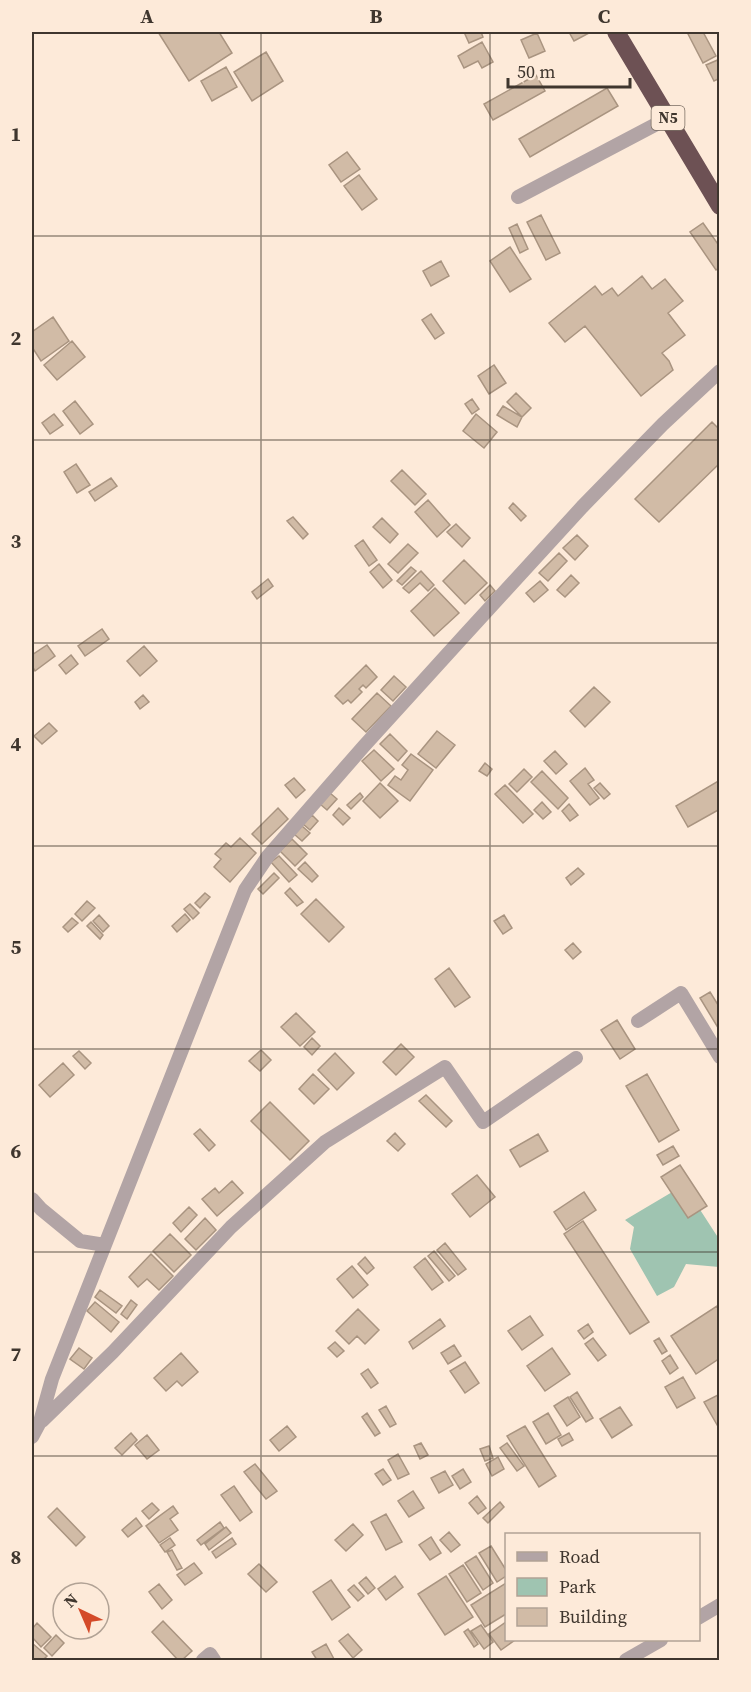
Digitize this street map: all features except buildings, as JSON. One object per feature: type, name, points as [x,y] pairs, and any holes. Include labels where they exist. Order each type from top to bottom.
[{"type":"highway","name":"N5","points":[[616,32],[720,206]]},
{"type":"street","points":[[518,197],[668,118]]},
{"type":"street","points":[[32,1437],[40,1422],[52,1379],[245,890],[268,856],[364,746],[582,507],[663,424],[720,371]]},
{"type":"street","points":[[638,1022],[681,993],[720,1057]]},
{"type":"street","points":[[40,1422],[114,1352],[231,1227],[325,1142],[446,1067],[483,1122],[576,1058]]},
{"type":"street","points":[[32,1199],[80,1241],[105,1245]]},
{"type":"street","points":[[700,1616],[720,1605]]},
{"type":"street","points":[[626,1660],[659,1641]]},
{"type":"street","points":[[203,1660],[210,1654],[214,1660]]},
{"type":"green space","points":[[684,1185],[719,1239],[719,1267],[686,1264],[674,1287],[657,1296],[630,1249],[634,1227],[625,1220]]}]
